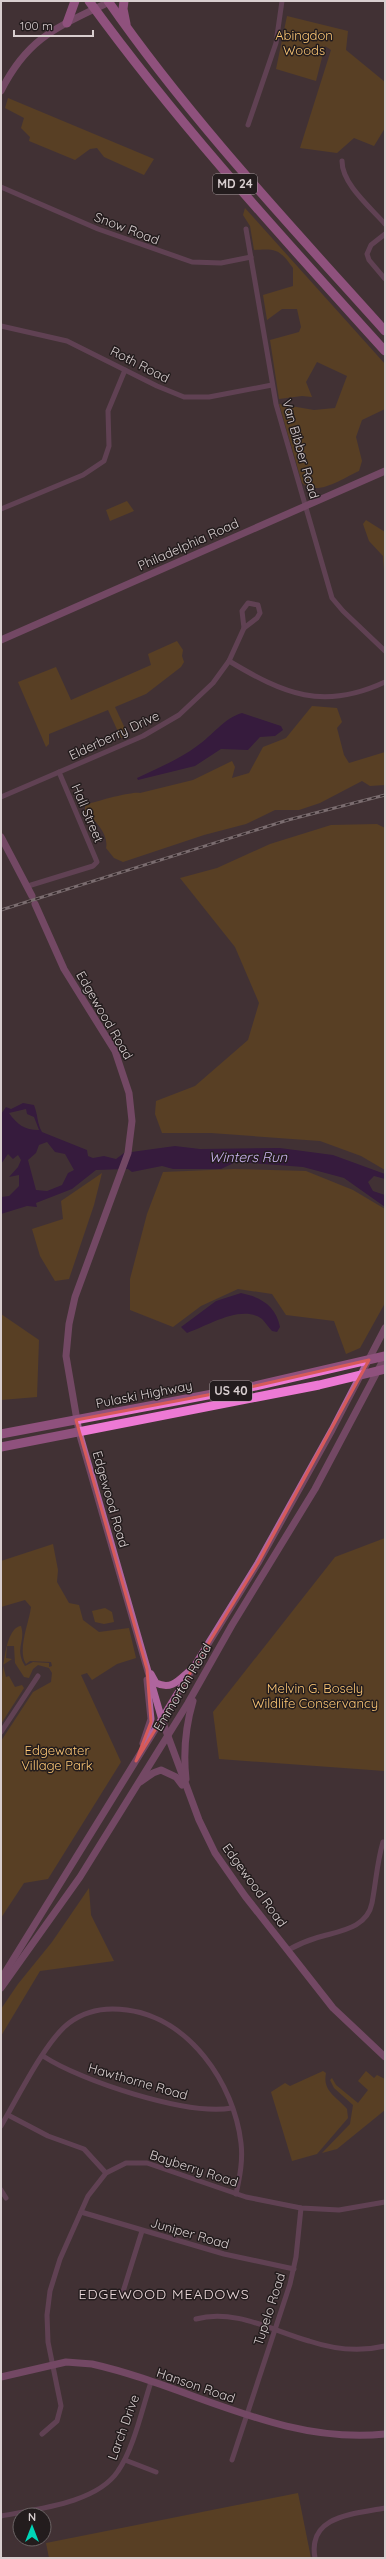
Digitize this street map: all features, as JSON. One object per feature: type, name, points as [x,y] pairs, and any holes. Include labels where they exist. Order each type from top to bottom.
[{"type":"highway","points":[[67,23],[75,1]]},
{"type":"highway","name":"MD 24","points":[[109,1],[128,31],[194,116],[385,331]]},
{"type":"highway","points":[[124,1],[124,16],[128,31]]},
{"type":"highway","name":"MD 24","points":[[92,5],[154,86],[258,210],[385,351]]},
{"type":"highway","points":[[258,210],[268,201]]},
{"type":"highway","name":"Pulaski Highway","points":[[1,1434],[255,1386],[385,1356]]},
{"type":"highway","name":"Pulaski Highway","points":[[1,1447],[319,1385],[385,1369]]},
{"type":"main road","points":[[1,89],[4,80],[29,48],[49,32],[67,23],[92,5],[109,1]]},
{"type":"main road","name":"Philadelphia Road","points":[[1,640],[385,471]]},
{"type":"main road","points":[[1,837],[32,896]]},
{"type":"main road","name":"Edgewood Road","points":[[35,904],[56,954],[107,1037],[120,1063],[129,1093],[132,1121],[128,1153],[124,1169],[79,1283],[69,1324],[66,1361],[79,1432],[162,1720],[188,1793],[215,1853],[245,1896],[333,2008],[385,2057]]},
{"type":"main road","name":"Emmorton Road","points":[[1,1979],[262,1556],[385,1328]]},
{"type":"main road","name":"Emmorton Road","points":[[1,1988],[80,1877],[203,1679],[232,1625],[315,1489],[385,1356]]},
{"type":"main road","points":[[147,1669],[156,1683],[169,1686],[177,1683],[194,1667]]},
{"type":"main road","points":[[136,1761],[151,1722],[147,1669]]},
{"type":"main road","points":[[188,1793],[183,1750],[185,1731],[193,1699],[203,1679]]},
{"type":"main road","points":[[134,1788],[148,1776],[161,1770],[176,1777],[188,1793]]},
{"type":"main road","name":"Hanson Road","points":[[1,2377],[71,2362],[92,2364],[298,2430],[358,2436],[385,2434]]},
{"type":"street","points":[[248,125],[276,43],[282,1]]},
{"type":"street","points":[[342,161],[343,171],[348,180],[385,224]]},
{"type":"street","name":"Snow Road","points":[[1,187],[102,230],[192,262],[221,263],[251,257]]},
{"type":"street","name":"Van Bibber Road","points":[[246,229],[272,385],[283,432],[334,601],[385,651]]},
{"type":"street","points":[[385,234],[368,250],[368,258],[385,279]]},
{"type":"street","name":"Roth Road","points":[[1,326],[66,341],[176,394],[191,398],[209,397],[272,385]]},
{"type":"street","points":[[1,508],[83,475],[104,461],[109,446],[108,411],[125,370]]},
{"type":"street","name":"Elderberry Drive","points":[[1,797],[162,726],[199,698],[213,683],[229,661],[244,628],[243,607],[248,603],[255,603],[259,607],[260,616],[244,628]]},
{"type":"street","points":[[229,661],[273,686],[301,695],[319,697],[347,694],[385,682]]},
{"type":"street","name":"Hall Street","points":[[28,886],[94,866],[97,862],[59,772]]},
{"type":"street","points":[[1,1732],[38,1676]]},
{"type":"street","points":[[288,1950],[304,1942],[351,1928],[366,1918],[372,1904],[377,1865],[383,1842]]},
{"type":"street","points":[[1,2126],[52,2041],[64,2027],[87,2013],[112,2008],[143,2013],[174,2028],[200,2050],[215,2072],[232,2108],[238,2128],[242,2152],[236,2194]]},
{"type":"street","name":"Hawthorne Road","points":[[43,2056],[85,2078],[133,2093],[199,2108],[232,2108]]},
{"type":"street","points":[[8,2115],[48,2136],[84,2150],[106,2173]]},
{"type":"street","name":"Bayberry Road","points":[[42,2434],[54,2425],[60,2411],[60,2396],[48,2342],[47,2304],[60,2259],[81,2212],[92,2188],[106,2173],[126,2164],[147,2163],[236,2194],[264,2202],[301,2208],[339,2210],[385,2202]]},
{"type":"street","points":[[1,2190],[6,2198]]},
{"type":"street","name":"Tupelo Road","points":[[232,2460],[294,2269],[301,2208]]},
{"type":"street","name":"Juniper Road","points":[[81,2212],[224,2254],[294,2269]]},
{"type":"street","points":[[122,2295],[142,2231]]},
{"type":"street","points":[[196,2319],[206,2316],[230,2317],[309,2342],[338,2348],[366,2349],[385,2346]]},
{"type":"street","name":"Larch Drive","points":[[1,2516],[93,2493],[110,2481],[125,2460],[151,2382]]},
{"type":"street","points":[[125,2460],[156,2472]]},
{"type":"street","points":[[315,2558],[314,2543],[324,2526],[341,2517],[385,2508]]},
{"type":"highlighted area","points":[[369,1360],[258,1563],[136,1761],[151,1722],[147,1669],[76,1420],[255,1386]]},
{"type":"green space","name":"Abingdon Woods","points":[[287,16],[348,31],[346,50],[385,82],[385,128],[374,146],[354,138],[337,153],[300,148],[331,50],[325,46],[316,81],[276,69]]},
{"type":"green space","points":[[8,98],[154,159],[144,175],[104,157],[97,148],[90,149],[75,160],[29,141],[30,137],[21,128],[24,118],[5,108]]},
{"type":"green space","points":[[245,208],[385,364],[385,409],[362,420],[356,437],[362,461],[359,471],[330,485],[315,488],[308,487],[302,483],[279,404],[314,410],[335,408],[347,376],[317,362],[306,382],[312,397],[302,396],[279,399],[270,340],[299,332],[301,327],[297,309],[282,309],[267,320],[263,295],[293,286],[293,268],[285,257],[273,250],[254,250],[250,226],[243,215]]},
{"type":"green space","points":[[127,501],[134,511],[110,521],[106,510]]},
{"type":"green space","points":[[366,520],[385,532],[385,584],[383,556],[369,541],[363,524]]},
{"type":"green space","points":[[177,641],[183,650],[182,656],[184,662],[181,667],[146,694],[115,707],[128,735],[121,738],[108,710],[49,734],[49,744],[46,747],[18,682],[56,667],[71,700],[151,665],[148,654]]},
{"type":"green space","points":[[312,706],[337,708],[342,722],[337,728],[344,755],[349,763],[385,752],[385,785],[370,786],[362,781],[320,803],[299,810],[275,810],[246,824],[204,835],[123,862],[114,858],[106,848],[106,838],[101,828],[85,814],[85,805],[121,795],[140,793],[193,780],[232,761],[235,767],[232,778],[249,773],[263,747],[286,738]]},
{"type":"green space","points":[[377,824],[385,828],[385,1170],[361,1156],[320,1141],[211,1133],[162,1133],[155,1114],[156,1101],[195,1086],[248,1040],[259,1003],[235,947],[180,878],[217,868],[270,844],[331,825]]},
{"type":"green space","points":[[234,1169],[306,1171],[353,1190],[385,1209],[385,1303],[360,1348],[346,1354],[334,1321],[286,1315],[272,1294],[238,1289],[201,1306],[173,1327],[130,1310],[130,1279],[147,1214],[163,1172]]},
{"type":"green space","points":[[102,1173],[94,1205],[69,1279],[55,1281],[40,1256],[32,1229],[63,1219],[61,1201]]},
{"type":"green space","points":[[1,1314],[39,1340],[37,1397],[1,1400]]},
{"type":"green space","name":"Melvin G. Bosely Wildlife Conservancy","points":[[385,1538],[385,1771],[219,1759],[213,1712],[335,1557]]},
{"type":"green space","name":"Edgewater Village Park","points":[[53,1544],[58,1570],[57,1582],[69,1603],[79,1605],[83,1620],[99,1632],[129,1628],[136,1658],[117,1664],[92,1680],[87,1673],[81,1675],[121,1762],[48,1879],[24,1883],[1,1918],[1,1741],[33,1692],[51,1682],[52,1673],[49,1668],[38,1665],[33,1669],[29,1678],[24,1677],[15,1663],[14,1646],[7,1646],[14,1630],[21,1626],[22,1636],[20,1654],[25,1666],[33,1662],[49,1663],[49,1667],[52,1666],[51,1662],[30,1661],[26,1664],[23,1644],[31,1607],[25,1600],[1,1607],[1,1561]]},
{"type":"green space","points":[[105,1608],[112,1612],[114,1622],[104,1624],[95,1622],[92,1611]]},
{"type":"green space","points":[[7,1647],[6,1658],[12,1659],[4,1665]]},
{"type":"green space","points":[[3,1666],[6,1677],[9,1676],[15,1687],[22,1685],[24,1688],[1,1724],[1,1700]]},
{"type":"green space","points":[[89,1888],[91,1915],[114,1961],[40,1971],[1,2036],[1,2009],[18,1984],[52,1942]]},
{"type":"green space","points":[[323,2071],[326,2073],[325,2079],[328,2089],[347,2109],[348,2118],[317,2154],[292,2161],[271,2092],[285,2083],[290,2086]]},
{"type":"green space","points":[[366,2071],[374,2078],[377,2075],[385,2079],[385,2110],[337,2149],[322,2153],[350,2124],[353,2105],[334,2088],[330,2080],[332,2078],[336,2085],[358,2103],[368,2090],[358,2081]]},
{"type":"green space","points":[[298,2493],[311,2558],[49,2558],[47,2547],[52,2547],[52,2542]]},
{"type":"water","points":[[242,713],[281,726],[283,730],[275,736],[260,737],[248,750],[221,749],[195,766],[138,780],[137,778],[183,756],[203,742],[229,719]]},
{"type":"water","name":"Winters Run","points":[[23,1103],[34,1105],[42,1132],[87,1150],[88,1156],[93,1158],[104,1156],[116,1159],[124,1153],[175,1146],[200,1149],[280,1148],[333,1155],[385,1174],[385,1179],[374,1176],[368,1182],[373,1191],[385,1195],[385,1207],[344,1178],[303,1167],[236,1162],[221,1169],[173,1169],[162,1166],[132,1172],[128,1169],[96,1170],[72,1189],[36,1203],[37,1207],[27,1206],[1,1214],[1,1197],[9,1196],[19,1186],[19,1175],[9,1177],[18,1167],[21,1160],[18,1155],[13,1159],[8,1154],[1,1164],[1,1114],[6,1107],[11,1109]],"holes":[[[26,1109],[27,1114],[34,1117],[39,1130],[21,1126],[9,1113]],[[47,1142],[55,1152],[65,1154],[74,1170],[68,1173],[62,1185],[47,1191],[36,1190],[28,1160],[36,1153],[39,1145]]]},
{"type":"water","points":[[241,1293],[261,1300],[271,1308],[275,1313],[280,1327],[277,1332],[272,1331],[262,1319],[254,1315],[244,1314],[224,1318],[187,1333],[181,1327],[216,1301]]},
{"type":"railway","points":[[1,910],[288,820],[385,795]]},
{"type":"district","name":"EDGEWOOD MEADOWS","points":[[164,2294]]}]
